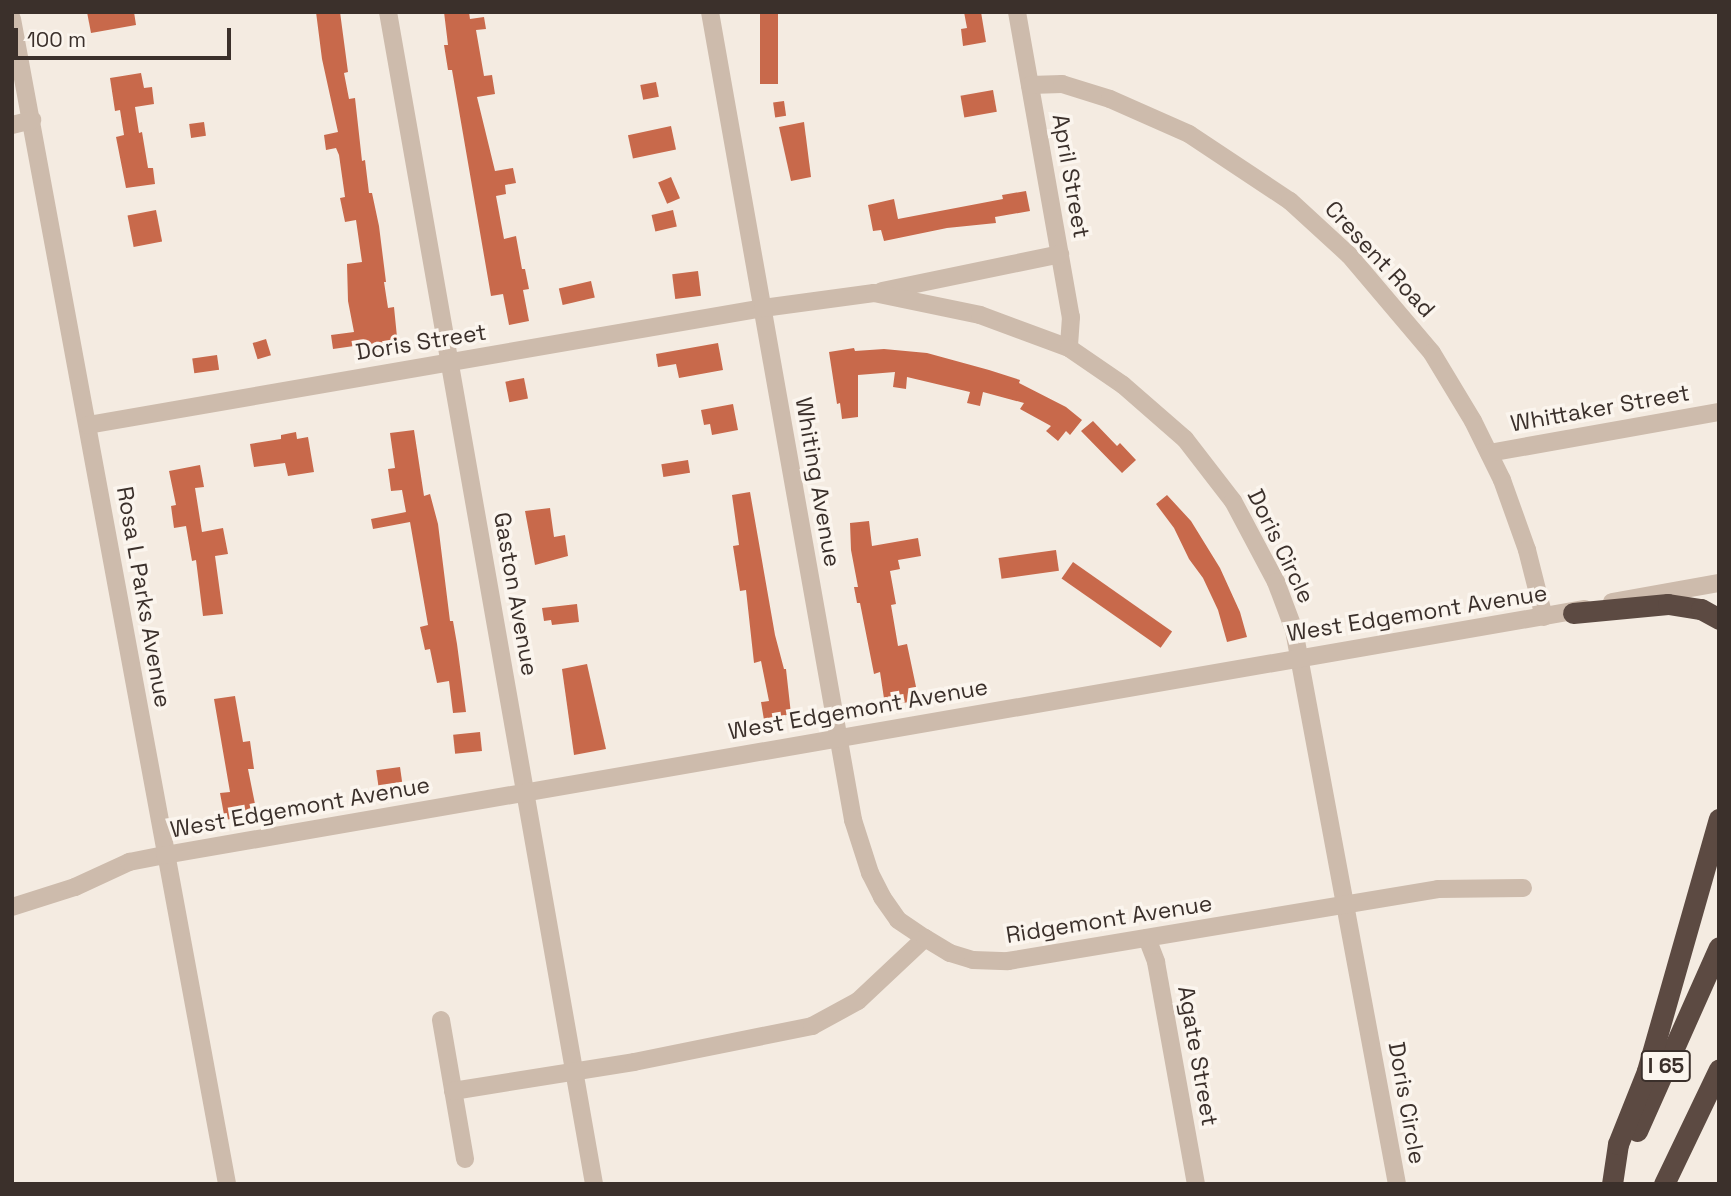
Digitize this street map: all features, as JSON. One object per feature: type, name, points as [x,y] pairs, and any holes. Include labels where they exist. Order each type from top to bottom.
[{"type":"highway","points":[[1573,612],[1668,604],[1701,609],[1719,619]]},
{"type":"highway","points":[[1613,1184],[1618,1144],[1647,1071],[1719,819]]},
{"type":"highway","name":"I 65","points":[[1613,1184],[1719,947]]},
{"type":"highway","name":"I 65","points":[[1664,1184],[1719,1069]]},
{"type":"street","name":"Gaston Avenue","points":[[388,12],[594,1184]]},
{"type":"street","name":"Whiting Avenue","points":[[710,12],[853,820],[870,873],[898,919],[925,938]]},
{"type":"street","name":"April Street","points":[[1017,12],[1071,317],[1069,348]]},
{"type":"street","name":"Rosa L Parks Avenue","points":[[12,19],[227,1184]]},
{"type":"street","name":"Cresent Road","points":[[1030,85],[1062,84],[1149,115],[1224,155],[1290,201],[1349,255],[1405,318],[1453,385],[1489,453],[1527,550],[1544,617]]},
{"type":"street","points":[[12,125],[32,120]]},
{"type":"street","points":[[874,293],[1060,254]]},
{"type":"street","name":"Doris Circle","points":[[762,308],[874,293],[980,315],[1069,348],[1157,412],[1185,439],[1219,480],[1253,534],[1290,618],[1397,1184]]},
{"type":"street","name":"Doris Street","points":[[88,425],[762,308]]},
{"type":"street","name":"Whittaker Street","points":[[1489,453],[1719,412]]},
{"type":"street","name":"West Edgemont Avenue","points":[[12,907],[75,887],[130,862],[165,855],[1299,657],[1573,612],[1624,598],[1719,583]]},
{"type":"street","name":"Ridgemont Avenue","points":[[925,938],[950,953],[998,962],[1438,889],[1523,888]]},
{"type":"street","points":[[453,1091],[635,1062],[812,1026],[858,1002],[925,938]]},
{"type":"street","name":"Agate Street","points":[[1147,938],[1156,962],[1196,1184]]},
{"type":"street","points":[[441,1020],[465,1159]]},
{"type":"building","points":[[87,12],[134,12],[136,25],[91,33]]},
{"type":"building","points":[[316,12],[340,12],[348,72],[344,73],[349,99],[355,98],[362,161],[365,160],[369,193],[372,193],[379,226],[388,308],[394,307],[398,347],[370,352],[368,344],[333,349],[331,335],[354,332],[348,301],[347,264],[362,262],[356,220],[345,222],[340,198],[345,197],[339,155],[336,148],[326,150],[324,135],[338,132],[322,59]]},
{"type":"building","points":[[444,12],[469,12],[470,19],[484,17],[486,29],[476,30],[484,76],[492,75],[495,94],[477,97],[495,171],[513,168],[516,183],[505,185],[506,194],[496,196],[504,239],[516,236],[522,269],[525,269],[529,289],[523,290],[529,321],[509,325],[503,294],[491,296],[452,70],[448,70],[444,45],[448,45]]},
{"type":"building","points":[[760,12],[778,12],[778,84],[760,84]]},
{"type":"building","points":[[964,12],[981,12],[986,42],[963,46],[961,29],[967,28]]},
{"type":"building","points":[[141,73],[144,88],[152,87],[154,104],[135,107],[148,168],[153,168],[155,184],[126,188],[116,137],[124,135],[120,110],[115,111],[110,78]]},
{"type":"building","points":[[656,82],[659,97],[643,100],[640,85]]},
{"type":"building","points":[[993,90],[997,112],[964,117],[961,96]]},
{"type":"building","points":[[784,101],[786,116],[775,117],[773,103]]},
{"type":"building","points":[[204,122],[206,136],[191,138],[189,124]]},
{"type":"building","points":[[804,122],[811,177],[791,181],[779,127]]},
{"type":"building","points":[[671,126],[676,149],[633,159],[628,135]]},
{"type":"building","points":[[671,177],[680,198],[667,204],[658,182]]},
{"type":"building","points":[[1026,191],[1030,211],[995,217],[996,223],[947,228],[884,241],[881,230],[873,231],[868,205],[894,199],[898,219],[1003,199],[1002,195]]},
{"type":"building","points":[[156,210],[162,241],[134,247],[128,216]]},
{"type":"building","points":[[673,210],[677,227],[655,232],[652,215]]},
{"type":"building","points":[[698,271],[701,296],[675,299],[672,274]]},
{"type":"building","points":[[591,281],[595,298],[563,305],[559,288]]},
{"type":"building","points":[[266,339],[271,355],[258,359],[253,343]]},
{"type":"building","points":[[718,343],[723,370],[679,378],[676,364],[658,367],[656,354]]},
{"type":"building","points":[[854,348],[855,351],[884,349],[927,353],[989,370],[1020,380],[1019,383],[1066,407],[1082,420],[1070,435],[1066,431],[1058,441],[1046,431],[1051,426],[1020,409],[1024,403],[983,392],[980,406],[967,403],[970,392],[907,377],[906,389],[893,387],[895,372],[858,375],[858,417],[842,419],[829,352]]},
{"type":"building","points":[[217,355],[219,370],[194,373],[192,358]]},
{"type":"building","points":[[524,378],[528,399],[509,402],[505,382]]},
{"type":"building","points":[[733,404],[738,430],[712,435],[710,424],[704,425],[701,410]]},
{"type":"building","points":[[1093,421],[1117,446],[1120,443],[1136,460],[1122,473],[1081,431]]},
{"type":"building","points":[[414,430],[424,496],[430,494],[438,524],[450,621],[453,621],[466,712],[453,713],[449,681],[437,683],[430,649],[425,650],[420,627],[428,625],[410,522],[373,529],[371,519],[406,512],[402,490],[391,491],[388,469],[395,468],[390,433]]},
{"type":"building","points":[[296,432],[297,439],[308,437],[314,472],[288,476],[285,463],[254,467],[250,444],[281,439],[281,435]]},
{"type":"building","points":[[688,460],[690,473],[663,477],[661,464]]},
{"type":"building","points":[[200,465],[204,487],[195,488],[202,532],[223,528],[228,554],[215,556],[223,614],[203,616],[196,560],[192,561],[186,526],[174,528],[171,506],[176,505],[169,471]]},
{"type":"building","points":[[750,492],[775,635],[786,669],[791,714],[764,720],[761,702],[769,701],[761,661],[754,663],[746,590],[740,591],[733,546],[739,545],[732,495]]},
{"type":"building","points":[[1167,495],[1191,521],[1220,568],[1240,612],[1247,637],[1227,642],[1218,610],[1203,578],[1189,559],[1174,528],[1156,504]]},
{"type":"building","points":[[550,508],[554,537],[565,535],[568,556],[535,565],[525,511]]},
{"type":"building","points":[[869,521],[872,546],[918,538],[921,556],[898,560],[900,569],[890,571],[896,604],[891,605],[898,646],[907,644],[919,701],[885,705],[880,672],[874,674],[860,603],[857,603],[854,587],[858,587],[851,550],[850,523]]},
{"type":"building","points":[[1056,550],[1059,571],[1001,579],[999,558]]},
{"type":"building","points":[[1073,562],[1172,631],[1161,648],[1062,578]]},
{"type":"building","points":[[577,604],[579,622],[552,625],[551,620],[544,621],[542,608]]},
{"type":"building","points":[[587,664],[606,749],[574,755],[562,669]]},
{"type":"building","points":[[235,696],[243,742],[250,741],[254,769],[248,769],[257,814],[225,820],[220,793],[230,792],[214,699]]},
{"type":"building","points":[[480,732],[482,751],[455,754],[453,735]]},
{"type":"building","points":[[400,767],[402,782],[378,785],[376,770]]}]
